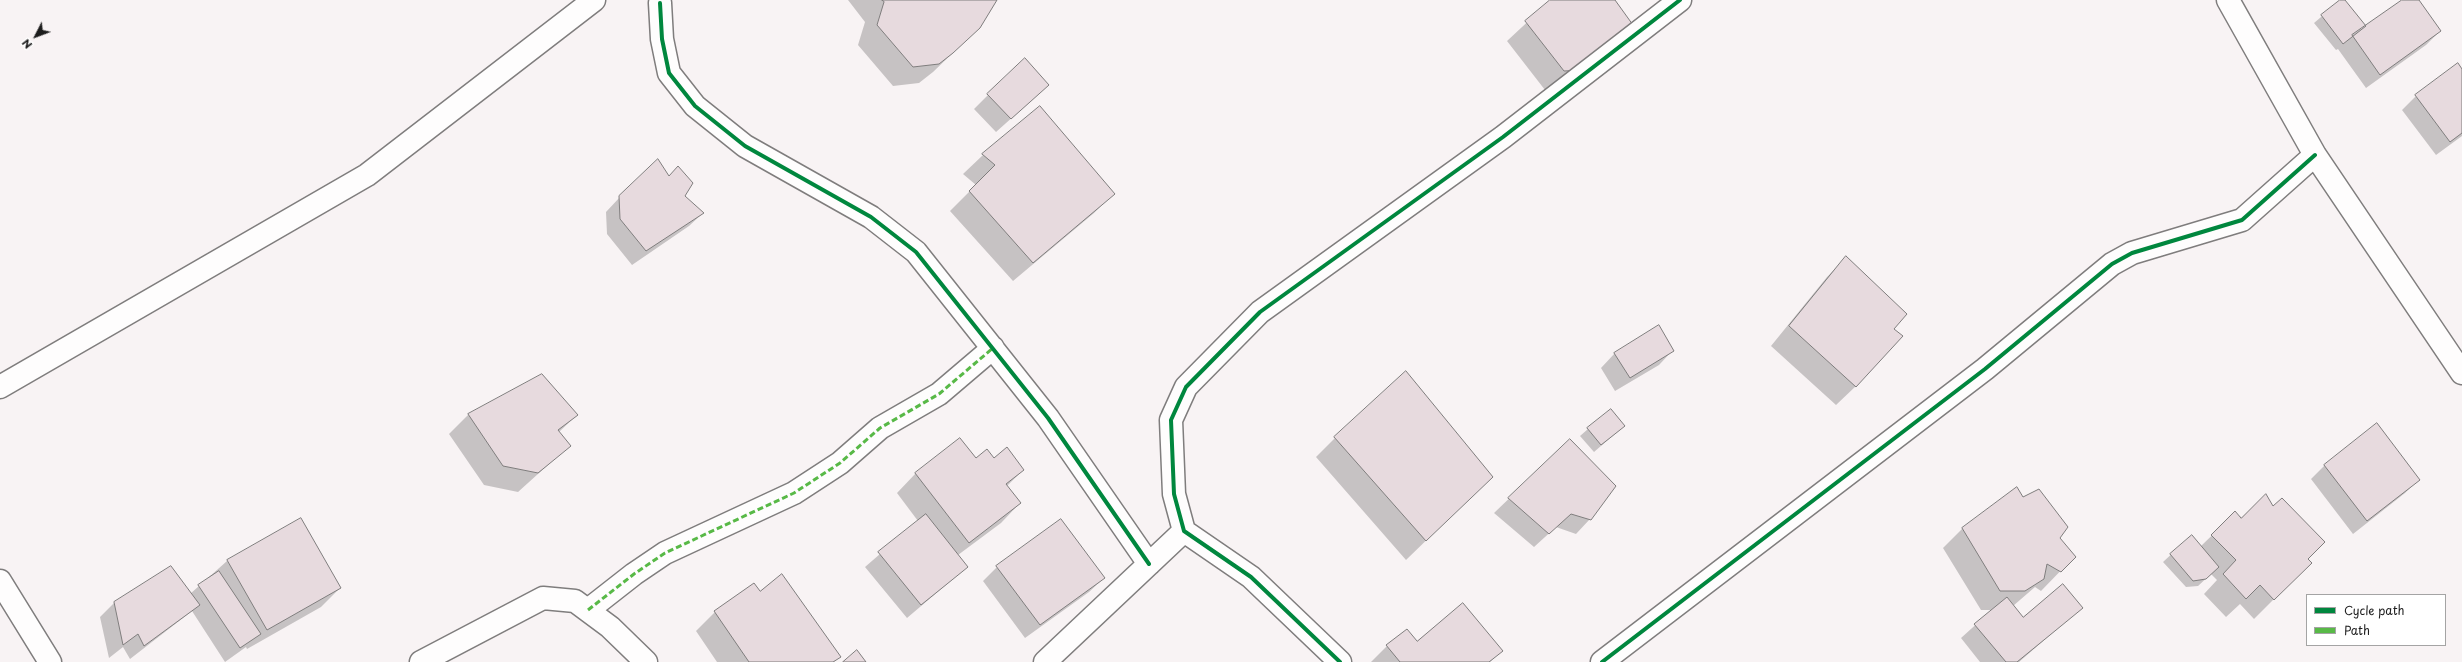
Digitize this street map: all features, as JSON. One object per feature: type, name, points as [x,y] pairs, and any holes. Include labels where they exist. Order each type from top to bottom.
[{"type":"street","points":[[0,387],[367,174],[594,0]]},
{"type":"street","points":[[1340,662],[1251,577],[1184,532],[1174,494],[1171,420],[1186,387],[1260,312],[1503,137],[1680,0]]},
{"type":"street","points":[[2228,0],[2316,155],[2462,373]]},
{"type":"street","points":[[660,3],[662,39],[669,73],[694,106],[745,146],[871,217],[916,252],[1048,418],[1150,564]]},
{"type":"street","points":[[1602,662],[1985,369],[2112,264],[2138,250],[2242,220],[2316,155]]},
{"type":"street","points":[[588,610],[634,574],[665,553],[794,493],[840,463],[880,428],[939,394],[993,348]]},
{"type":"street","points":[[1045,662],[1184,532]]},
{"type":"street","points":[[0,581],[50,662]]},
{"type":"street","points":[[421,662],[543,598],[575,601],[610,627],[646,662]]},
{"type":"building","points":[[882,0],[997,0],[980,28],[953,53],[939,64],[913,67],[877,25],[884,2]]},
{"type":"building","points":[[1550,0],[1615,0],[1633,25],[1584,70],[1564,71],[1525,21]]},
{"type":"building","points":[[2340,0],[2345,0],[2366,26],[2343,44],[2321,15]]},
{"type":"building","points":[[2402,0],[2419,0],[2441,31],[2380,75],[2352,35]]},
{"type":"building","points":[[1025,58],[1049,85],[1011,119],[987,94]]},
{"type":"building","points":[[2458,63],[2462,69],[2462,133],[2450,142],[2415,95]]},
{"type":"building","points":[[1040,106],[1115,194],[1033,263],[969,191],[995,165],[982,154]]},
{"type":"building","points":[[658,159],[669,176],[678,166],[693,183],[685,196],[704,213],[646,251],[620,219],[619,196]]},
{"type":"building","points":[[1846,256],[1907,314],[1894,329],[1903,336],[1856,387],[1789,326]]},
{"type":"building","points":[[1659,325],[1674,351],[1630,378],[1614,353]]},
{"type":"building","points":[[1406,371],[1493,477],[1426,541],[1334,437]]},
{"type":"building","points":[[542,374],[578,415],[558,430],[571,446],[538,473],[503,466],[468,414]]},
{"type":"building","points":[[1611,409],[1625,426],[1601,445],[1587,428]]},
{"type":"building","points":[[2377,423],[2420,480],[2367,521],[2324,465]]},
{"type":"building","points":[[960,438],[976,458],[987,449],[994,458],[1007,447],[1024,470],[1006,484],[1021,503],[969,543],[915,473]]},
{"type":"building","points":[[1570,439],[1616,486],[1591,520],[1571,514],[1549,534],[1508,498]]},
{"type":"building","points":[[2017,487],[2023,497],[2039,489],[2068,527],[2060,538],[2076,557],[2061,572],[2047,564],[2044,579],[2025,591],[2000,591],[1962,528]]},
{"type":"building","points":[[2266,494],[2273,506],[2282,498],[2325,542],[2308,559],[2312,563],[2274,600],[2260,585],[2246,599],[2223,574],[2236,560],[2211,535],[2235,511],[2241,518]]},
{"type":"building","points":[[926,514],[968,567],[921,605],[878,552]]},
{"type":"building","points":[[301,518],[341,588],[267,630],[227,560]]},
{"type":"building","points":[[1061,519],[1105,578],[1040,625],[996,566]]},
{"type":"building","points":[[2192,535],[2219,567],[2206,579],[2193,581],[2170,554]]},
{"type":"building","points":[[171,566],[200,605],[144,646],[138,634],[123,645],[114,602]]},
{"type":"building","points":[[219,571],[261,634],[240,648],[198,585]]},
{"type":"building","points":[[782,574],[841,657],[833,662],[749,662],[714,611],[754,583],[760,591]]},
{"type":"building","points":[[2063,584],[2083,608],[2017,662],[2006,662],[1974,624],[2007,597],[2023,617]]},
{"type":"building","points":[[1463,603],[1503,651],[1489,662],[1400,662],[1386,645],[1407,629],[1417,641]]},
{"type":"building","points":[[857,650],[866,662],[843,662]]},
{"type":"marked path","points":[[588,610],[634,574],[665,553],[794,493],[840,463],[880,428],[939,394],[993,348]]},
{"type":"cycle path","points":[[1340,662],[1251,577],[1184,531],[1174,494],[1171,420],[1186,387],[1260,312],[1503,137],[1680,0]]},
{"type":"cycle path","points":[[660,3],[662,39],[669,73],[695,106],[745,146],[871,217],[916,252],[1048,418],[1149,564]]},
{"type":"cycle path","points":[[1602,662],[1985,369],[2112,264],[2132,253],[2242,220],[2315,155]]}]
